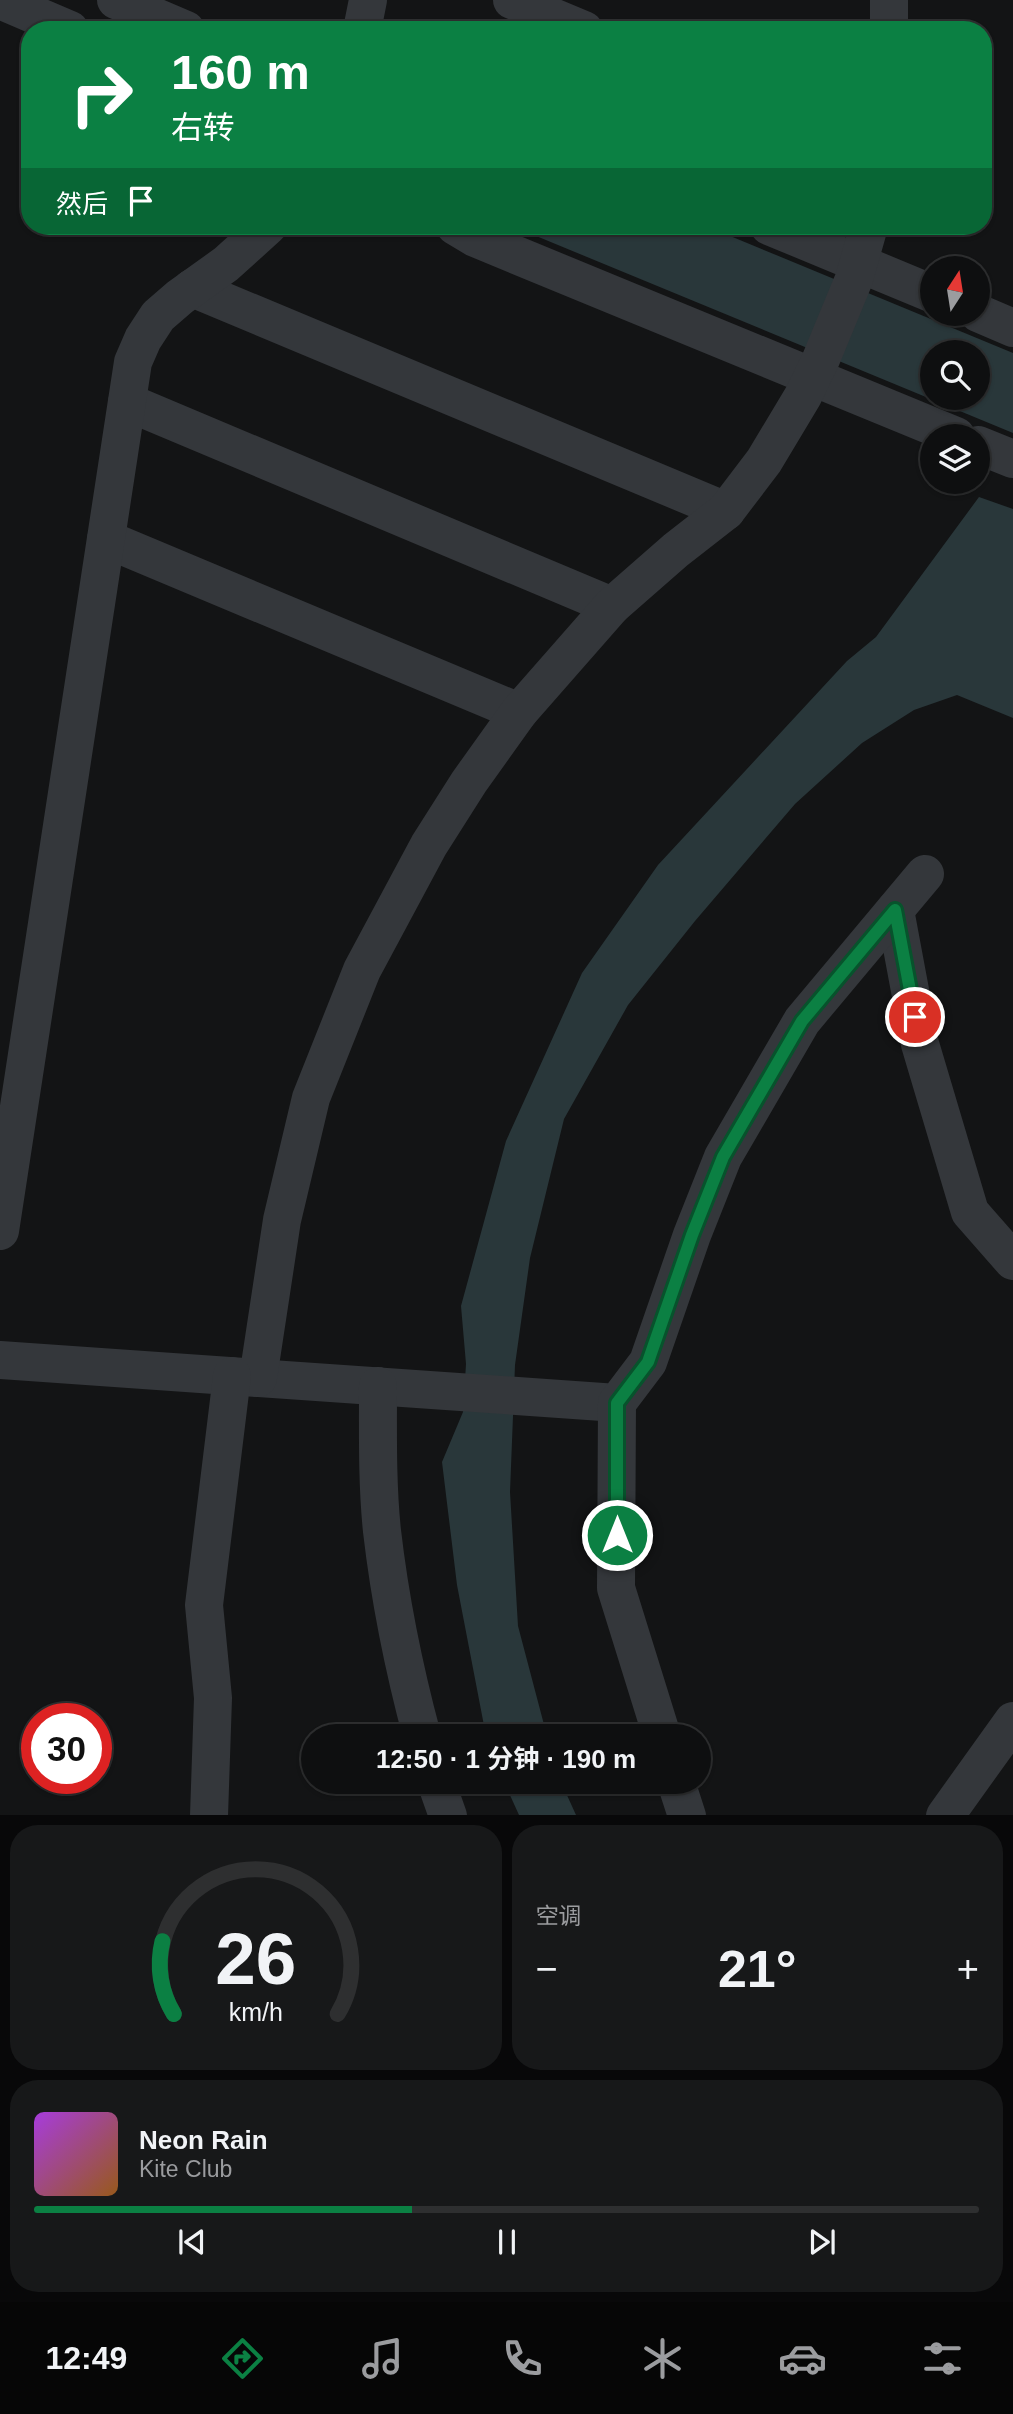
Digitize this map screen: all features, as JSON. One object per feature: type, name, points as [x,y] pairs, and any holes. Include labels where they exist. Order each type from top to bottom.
[{"type":"street","points":[[0,0],[49,21]]},
{"type":"street","points":[[116,0],[165,21]]},
{"type":"street","points":[[364,21],[368,0]]},
{"type":"street","points":[[512,0],[562,21]]},
{"type":"street","points":[[889,0],[889,21]]},
{"type":"street","points":[[0,1231],[133,362],[143,339],[158,316],[226,264],[258,235]]},
{"type":"street","points":[[472,235],[816,368],[931,424]]},
{"type":"street","points":[[786,235],[856,271],[920,290]]},
{"type":"street","points":[[209,1815],[213,1698],[204,1605],[245,1377],[311,1098],[362,970],[429,845],[469,782],[519,712],[612,606],[726,511],[764,461],[816,368],[856,271],[866,235]]},
{"type":"street","points":[[192,288],[726,511]]},
{"type":"street","points":[[990,318],[1013,328]]},
{"type":"street","points":[[127,402],[612,606]]},
{"type":"street","points":[[990,450],[1013,459]]},
{"type":"street","points":[[106,539],[519,712]]},
{"type":"street","points":[[658,1724],[616,1588],[617,1403],[648,1362],[692,1235],[723,1157],[802,1021],[925,874]]},
{"type":"street","points":[[895,910],[920,1044],[970,1212],[1013,1261]]},
{"type":"street","points":[[0,1360],[617,1403]]},
{"type":"street","points":[[378,1386],[382,1529],[393,1607],[419,1724]]},
{"type":"street","points":[[945,1815],[1013,1721]]},
{"type":"street","points":[[440,1794],[448,1815]]},
{"type":"street","points":[[680,1794],[687,1815]]},
{"type":"shaded area","points":[[534,235],[728,235],[920,315],[920,326],[948,326],[982,340],[920,340],[920,395]]},
{"type":"shaded area","points":[[990,343],[1013,353],[1013,433],[957,410],[990,410]]},
{"type":"shaded area","points":[[979,497],[1013,509],[1013,718],[957,695],[914,710],[862,743],[795,804],[695,921],[628,1005],[564,1119],[530,1258],[515,1365],[510,1492],[518,1626],[544,1724],[484,1724],[457,1585],[442,1462],[463,1412],[466,1364],[461,1306],[506,1141],[582,973],[658,865],[847,661],[876,637]]},
{"type":"shaded area","points":[[509,1794],[566,1794],[576,1815],[519,1815]]},
{"type":"route","points":[[617,1535],[617,1403],[648,1362],[692,1235],[723,1157],[802,1021],[895,910],[915,1017]]}]
